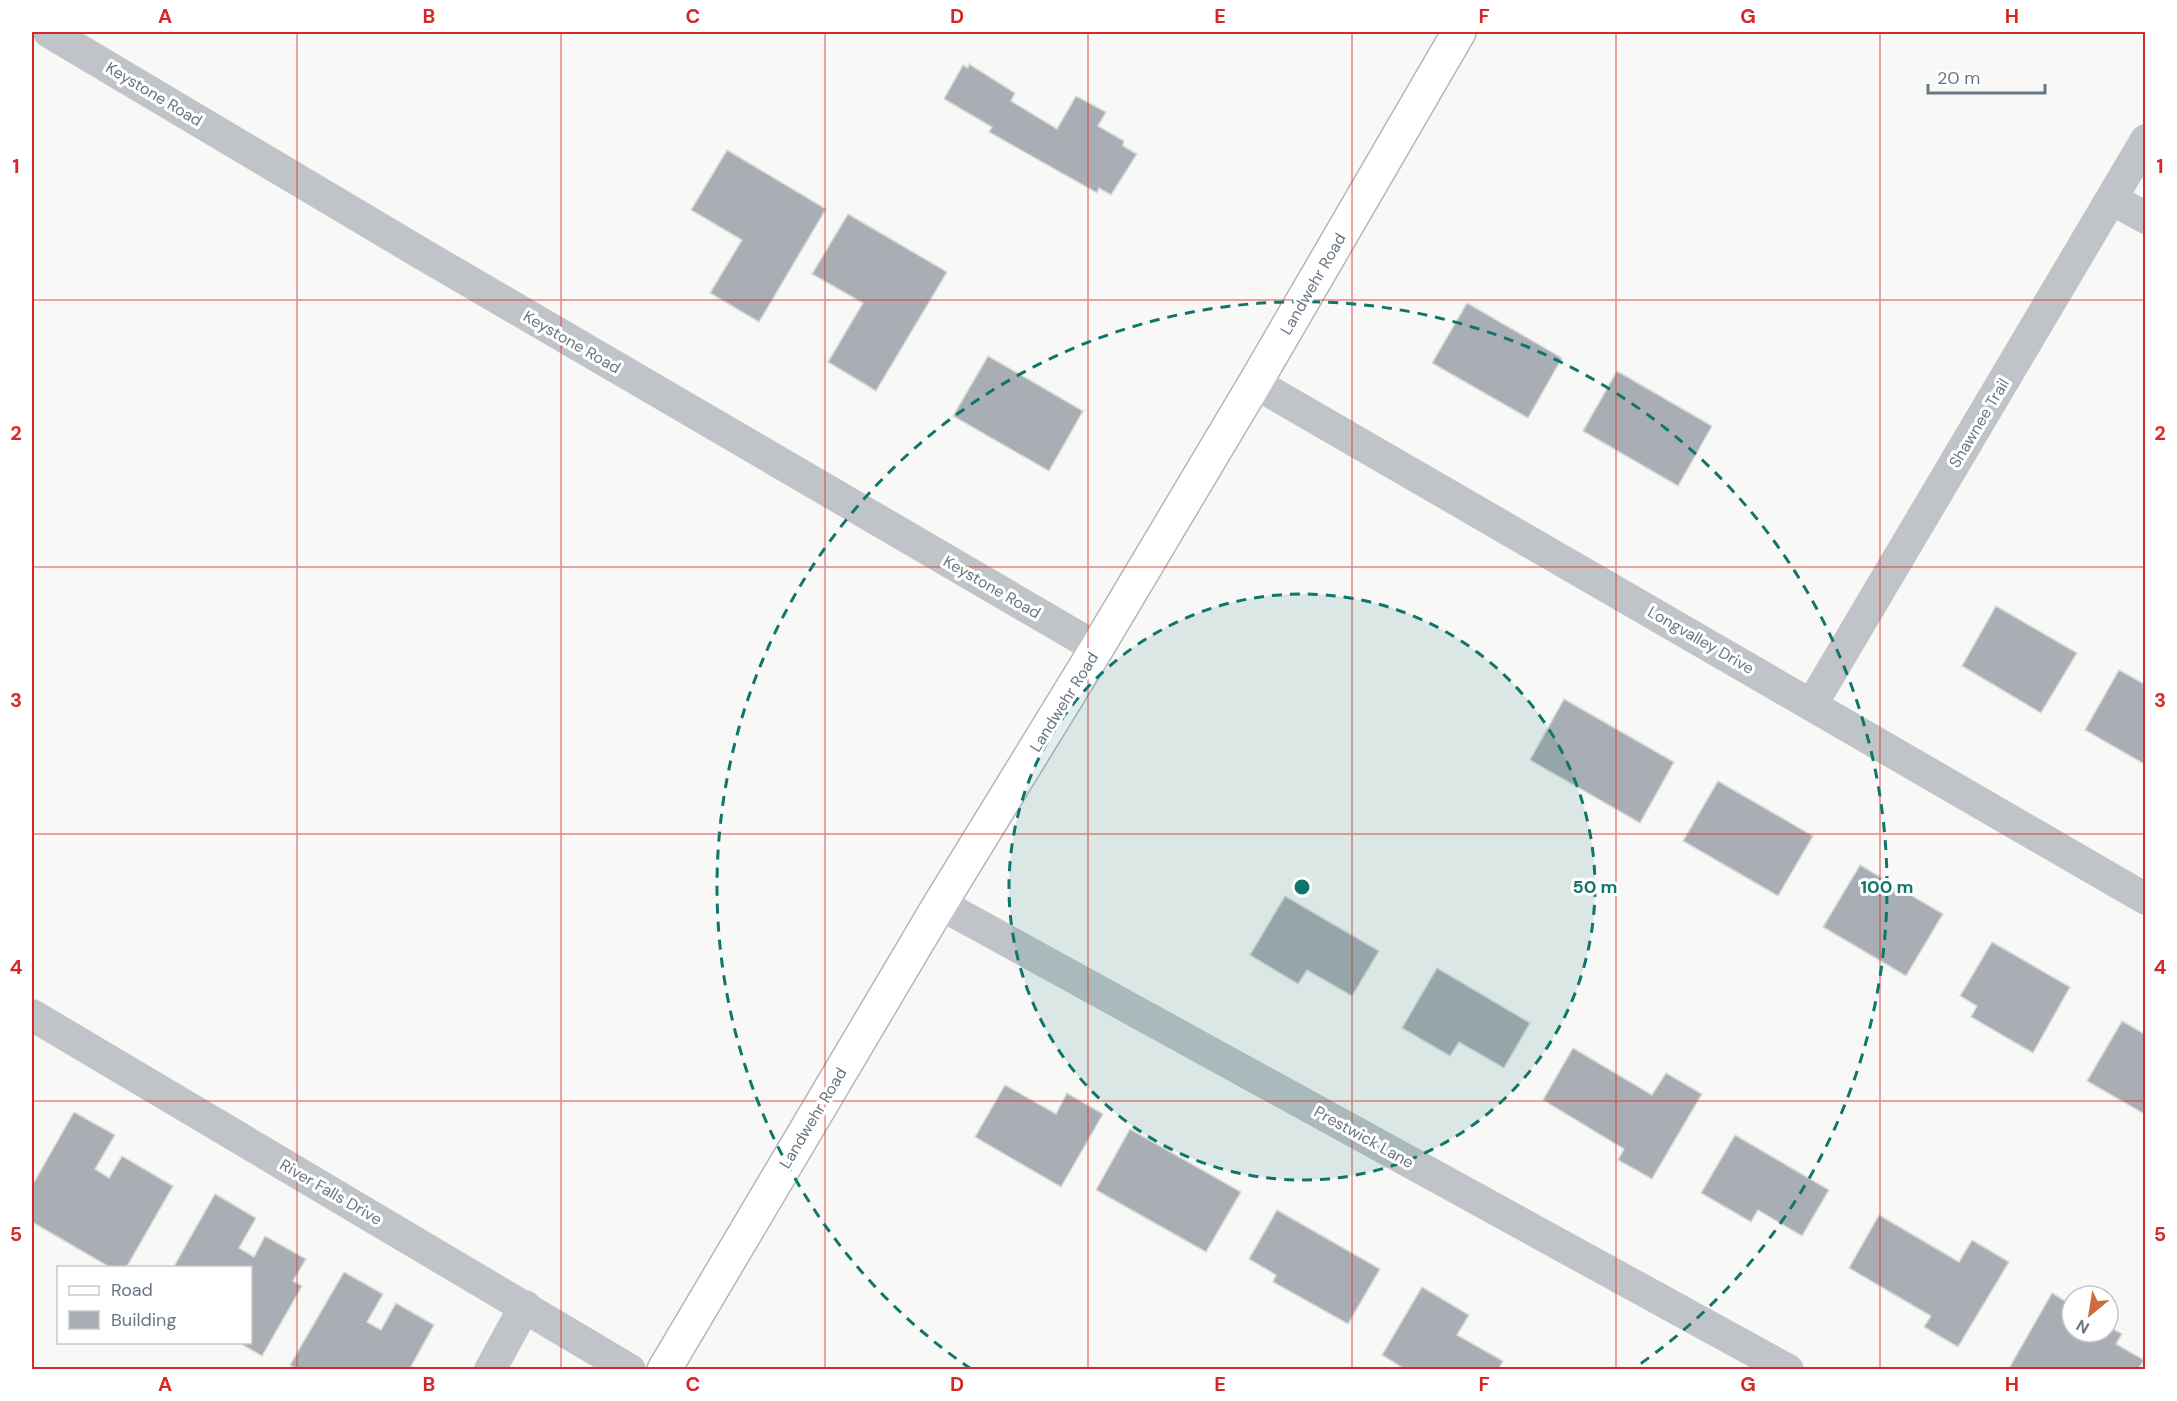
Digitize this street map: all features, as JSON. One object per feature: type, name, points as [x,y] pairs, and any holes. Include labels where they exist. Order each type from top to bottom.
[{"type":"main road","name":"Landwehr Road","points":[[664,1370],[940,904],[1256,383],[1459,32]]},
{"type":"street","name":"Keystone Road","points":[[49,32],[88,41],[434,261],[1097,648]]},
{"type":"street","name":"Shawnee Trail","points":[[1812,704],[2145,140]]},
{"type":"street","points":[[2112,199],[2145,219]]},
{"type":"street","name":"Longvalley Drive","points":[[1256,383],[2145,899]]},
{"type":"street","name":"Prestwick Lane","points":[[940,904],[1788,1370]]},
{"type":"street","name":"River Falls Drive","points":[[32,1015],[630,1370]]},
{"type":"street","points":[[490,1370],[525,1306]]},
{"type":"building","points":[[969,64],[1015,93],[1011,101],[1057,129],[1076,96],[1106,112],[1098,126],[1124,141],[1123,146],[1137,154],[1111,195],[1099,188],[1097,193],[989,132],[992,127],[944,99],[963,65],[968,68]]},
{"type":"building","points":[[727,150],[826,209],[759,322],[710,293],[742,240],[691,210]]},
{"type":"building","points":[[848,214],[947,272],[876,391],[828,362],[863,303],[812,274]]},
{"type":"building","points":[[1467,303],[1562,358],[1528,418],[1432,363]]},
{"type":"building","points":[[988,356],[1083,411],[1049,471],[953,416]]},
{"type":"building","points":[[1617,371],[1712,426],[1678,486],[1583,431]]},
{"type":"building","points":[[1996,606],[2077,653],[2041,713],[1962,666]]},
{"type":"building","points":[[2119,670],[2146,685],[2146,765],[2085,730]]},
{"type":"building","points":[[1564,699],[1674,762],[1640,823],[1530,760]]},
{"type":"building","points":[[1718,781],[1813,836],[1778,896],[1683,841]]},
{"type":"building","points":[[1860,865],[1943,914],[1906,976],[1823,927]]},
{"type":"building","points":[[1285,896],[1379,951],[1352,996],[1307,970],[1298,984],[1250,955]]},
{"type":"building","points":[[1992,942],[2070,987],[2033,1053],[1971,1017],[1977,1006],[1960,996]]},
{"type":"building","points":[[1437,968],[1530,1023],[1504,1068],[1459,1042],[1450,1056],[1402,1028]]},
{"type":"building","points":[[2122,1021],[2146,1035],[2146,1115],[2087,1081]]},
{"type":"building","points":[[1573,1048],[1652,1095],[1666,1073],[1702,1094],[1652,1179],[1618,1160],[1624,1149],[1543,1100]]},
{"type":"building","points":[[1005,1085],[1056,1114],[1067,1093],[1103,1114],[1061,1187],[975,1137]]},
{"type":"building","points":[[74,1112],[115,1135],[95,1169],[109,1178],[122,1156],[173,1186],[127,1266],[108,1266],[32,1222],[32,1186]]},
{"type":"building","points":[[1130,1129],[1241,1192],[1206,1252],[1096,1190]]},
{"type":"building","points":[[1735,1135],[1829,1190],[1802,1236],[1758,1210],[1751,1222],[1701,1193]]},
{"type":"building","points":[[215,1194],[256,1218],[239,1248],[254,1257],[265,1236],[306,1259],[293,1281],[302,1286],[262,1356],[241,1344],[252,1344],[252,1266],[174,1266]]},
{"type":"building","points":[[1277,1210],[1380,1269],[1348,1324],[1273,1282],[1276,1275],[1249,1259]]},
{"type":"building","points":[[1879,1215],[1959,1262],[1972,1240],[2009,1262],[1958,1347],[1924,1327],[1931,1316],[1849,1268]]},
{"type":"building","points":[[344,1272],[383,1294],[367,1322],[381,1330],[396,1303],[434,1325],[409,1370],[298,1370],[290,1365]]},
{"type":"building","points":[[1422,1287],[1469,1315],[1457,1335],[1503,1361],[1498,1370],[1406,1370],[1382,1355]]},
{"type":"building","points":[[2052,1293],[2060,1298],[2060,1344],[2116,1344],[2144,1360],[2138,1370],[2008,1370]]}]
